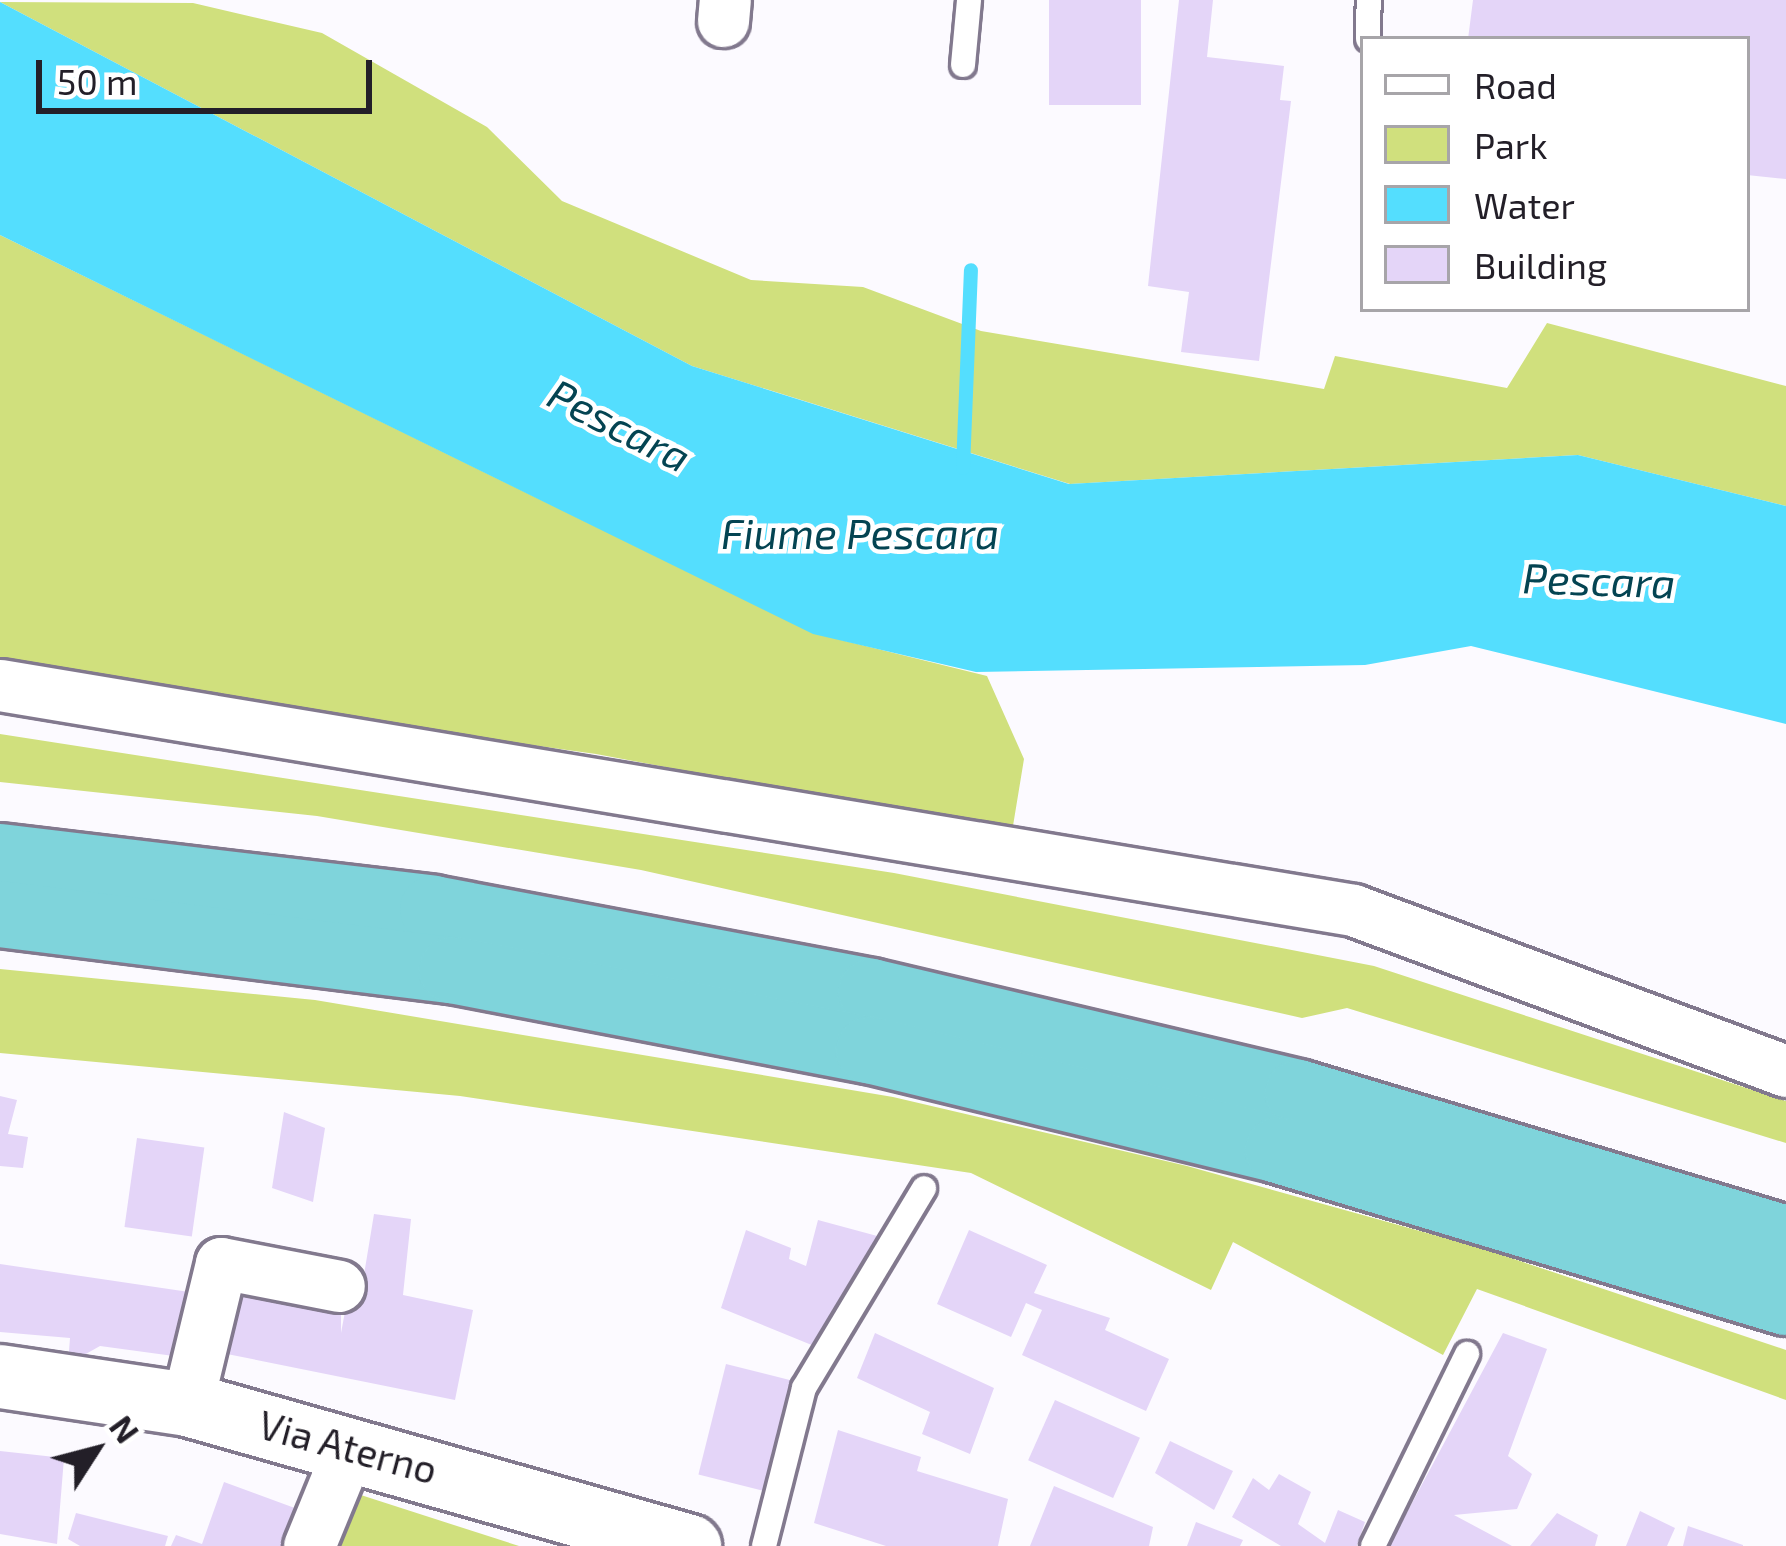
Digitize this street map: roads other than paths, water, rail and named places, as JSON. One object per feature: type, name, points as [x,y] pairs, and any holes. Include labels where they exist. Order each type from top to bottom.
[{"type":"highway","points":[[0,857],[433,909],[872,992],[1298,1093],[1786,1239]]},
{"type":"highway","points":[[0,914],[452,970],[869,1050],[1278,1150],[1786,1302]]},
{"type":"street","points":[[0,685],[1353,910],[1786,1071]]},
{"type":"street","points":[[187,1404],[221,1263],[339,1286]]},
{"type":"street","name":"Via Aterno","points":[[0,1376],[187,1404],[350,1446],[689,1546]]},
{"type":"street","points":[[309,1546],[350,1446]]},
{"type":"lane","points":[[963,65],[969,0]]},
{"type":"lane","points":[[1368,36],[1369,0]]},
{"type":"lane","points":[[764,1546],[804,1388],[924,1188]]},
{"type":"lane","points":[[1373,1546],[1467,1354]]},
{"type":"water","name":"Fiume Pescara","points":[[0,2],[692,366],[1069,484],[1578,455],[1786,506],[1786,724],[1471,646],[1365,665],[976,672],[813,634],[0,235]]},
{"type":"waterway","points":[[963,468],[971,270]]},
{"type":"water label","name":"Pescara","points":[[620,424]]},
{"type":"water label","name":"Pescara","points":[[1599,579]]}]
